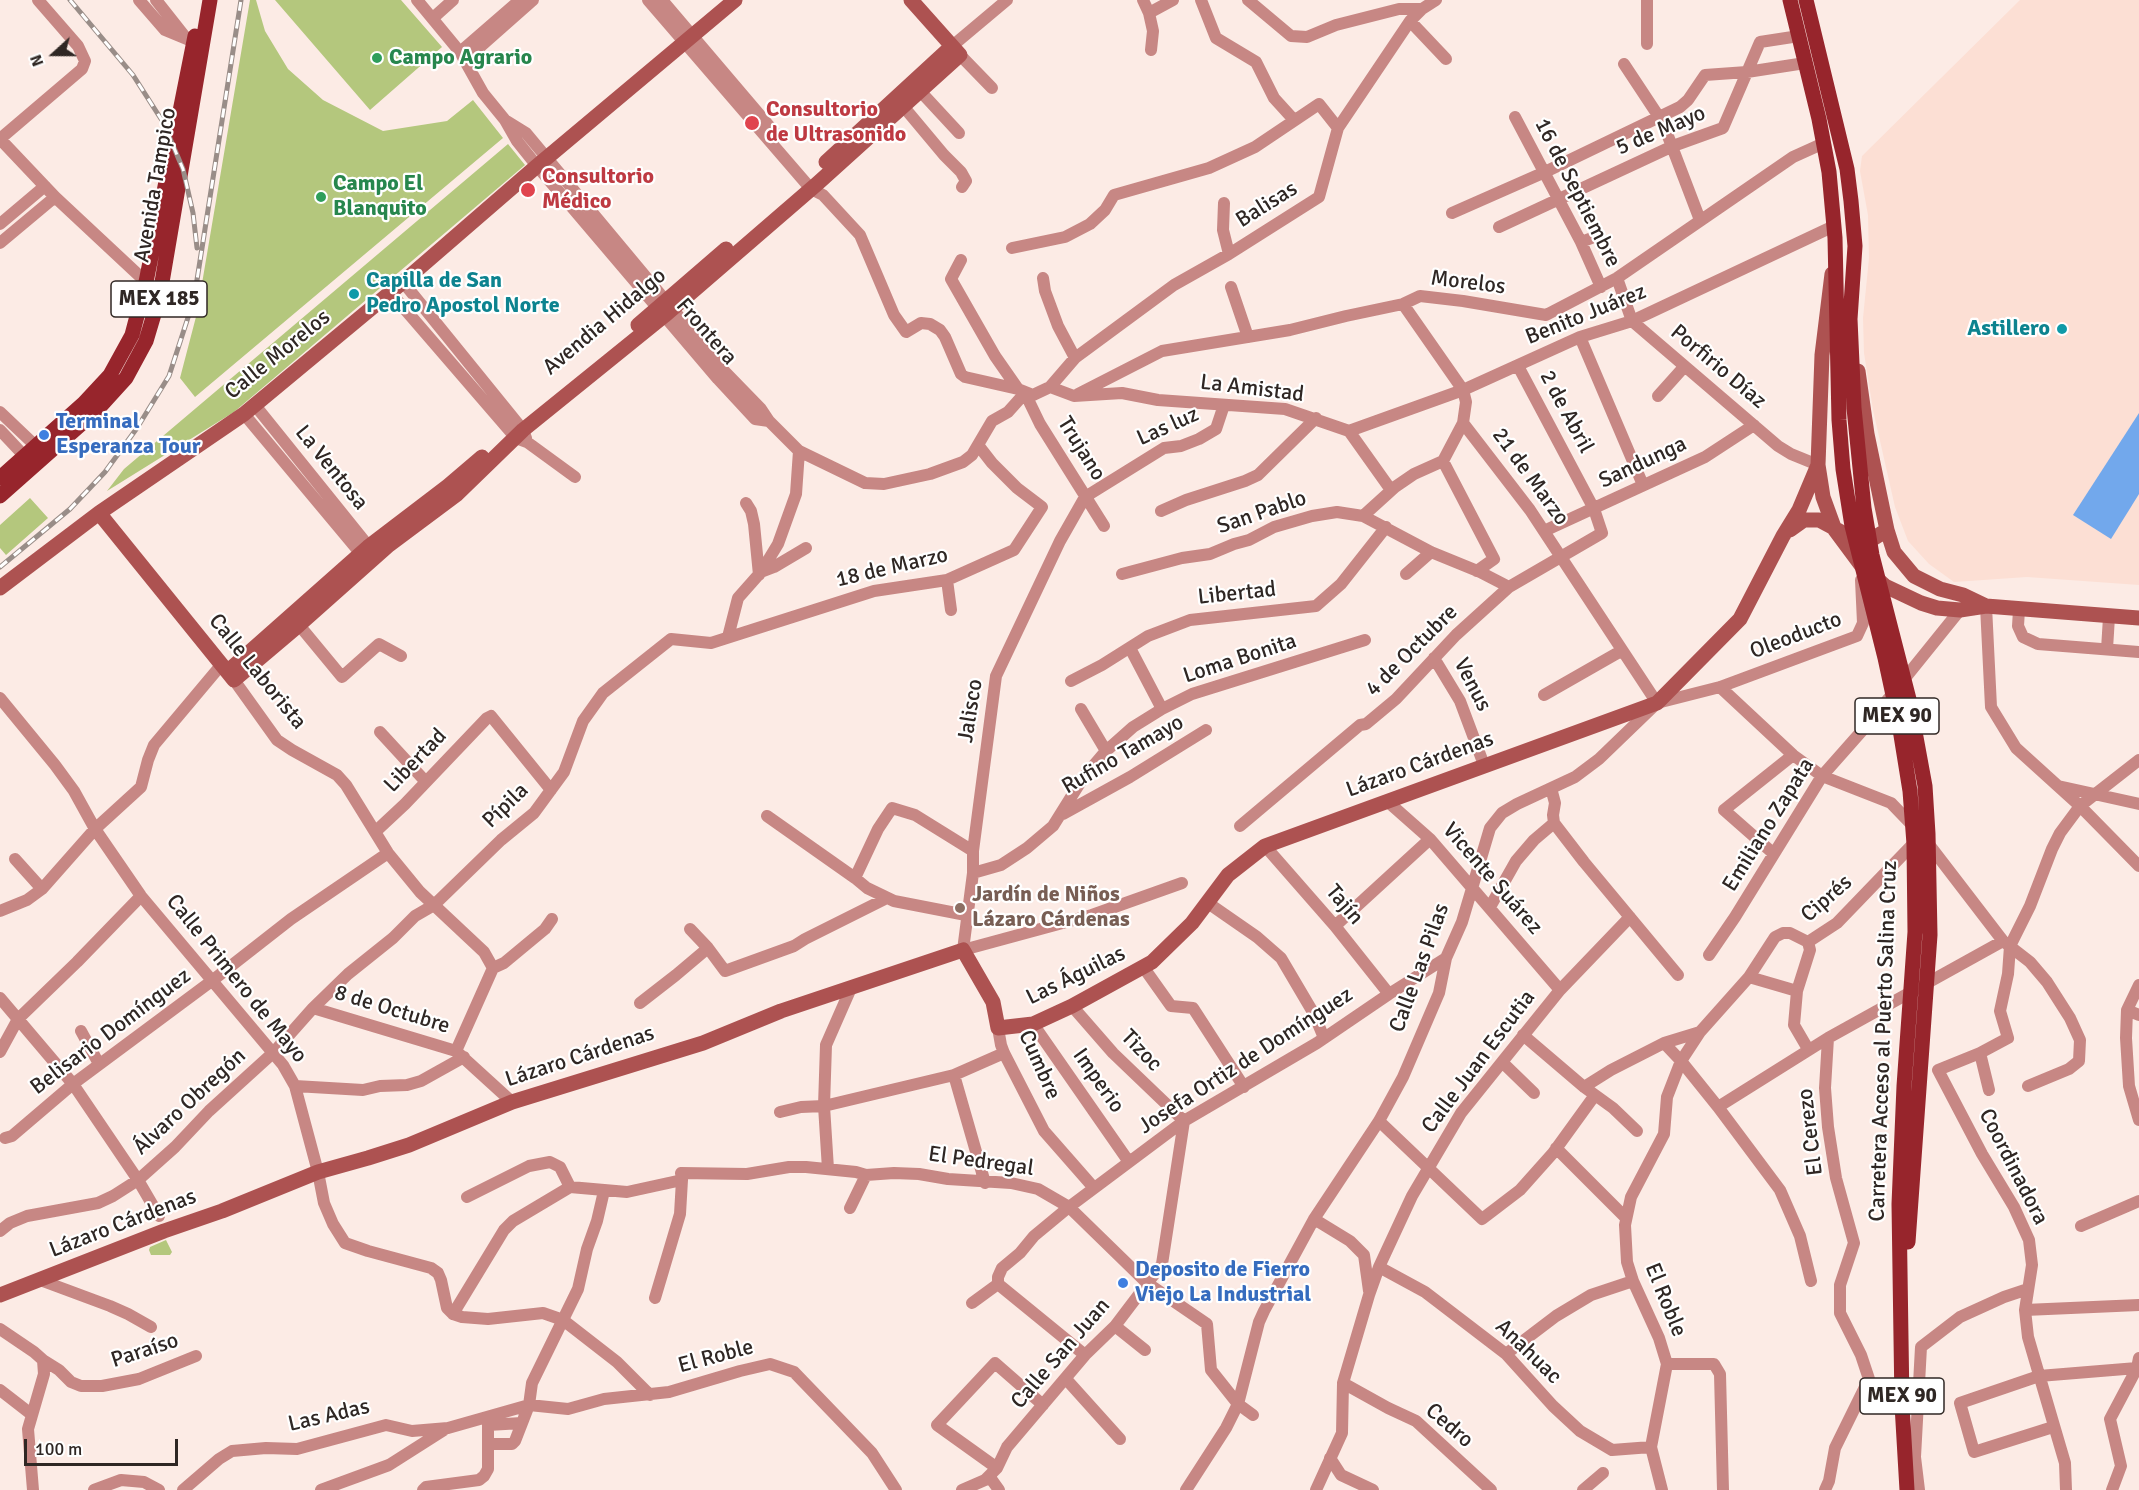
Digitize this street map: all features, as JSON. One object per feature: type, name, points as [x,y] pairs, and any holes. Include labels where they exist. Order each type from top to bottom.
[{"type":"main road","name":"Avenida Tampico","points":[[0,478],[36,456],[96,411],[126,378],[146,341],[160,294],[200,0]]},
{"type":"main road","name":"Avenida Tampico","points":[[0,496],[110,375],[132,335],[146,282],[194,41],[210,0]]},
{"type":"main road","name":"Carretera Acceso al Puerto Salina Cruz","points":[[1790,0],[1829,172],[1834,226],[1839,420],[1843,469],[1852,526],[1885,658],[1910,791],[1914,844],[1915,932],[1912,1085]]},
{"type":"main road","name":"Carretera Acceso al Puerto Salina Cruz","points":[[1806,0],[1847,169],[1855,246],[1850,320],[1856,444],[1872,555],[1909,699],[1924,786],[1928,834],[1930,935],[1899,1204],[1902,1405],[1907,1490]]},
{"type":"main road","points":[[1829,172],[1847,169]]},
{"type":"street","points":[[38,0],[78,46],[85,61],[82,69],[0,139],[55,197],[146,282]]},
{"type":"street","points":[[139,0],[165,30],[194,41]]},
{"type":"street","points":[[156,0],[194,41]]},
{"type":"street","name":"Frontera","points":[[417,0],[462,56],[483,93],[505,120],[526,133],[542,162],[755,419],[769,421],[799,451],[865,483],[880,484],[930,474],[963,462],[972,455],[992,421],[1008,412],[1021,391]]},
{"type":"street","points":[[433,18],[453,0]]},
{"type":"street","points":[[462,56],[520,0]]},
{"type":"street","points":[[462,56],[533,0]]},
{"type":"street","points":[[648,0],[687,39],[860,235],[894,315],[906,332],[921,323],[930,324],[940,330],[965,377],[1033,395],[1050,387],[1074,396]]},
{"type":"street","points":[[662,0],[687,39]]},
{"type":"street","name":"Calle Morelos","points":[[0,588],[99,513],[249,409],[403,282],[735,0]]},
{"type":"street","points":[[900,0],[953,54],[992,88]]},
{"type":"street","points":[[911,0],[953,54]]},
{"type":"street","name":"Avendia Hidalgo","points":[[228,672],[448,486],[519,433],[814,185],[921,92],[953,54],[1007,0]]},
{"type":"street","points":[[1143,0],[1153,31],[1151,50]]},
{"type":"street","points":[[1149,13],[1173,0]]},
{"type":"street","points":[[1201,0],[1216,38],[1256,62],[1274,98],[1294,120]]},
{"type":"street","name":"Balisas","points":[[1050,387],[1075,358],[1174,285],[1229,254],[1319,197],[1338,128],[1410,21],[1436,0]]},
{"type":"street","points":[[1647,0],[1647,44]]},
{"type":"street","points":[[1251,1],[1292,36],[1307,37],[1336,25],[1399,9],[1422,9]]},
{"type":"street","points":[[1410,21],[1446,58]]},
{"type":"street","name":"5 de Mayo","points":[[1499,227],[1673,147],[1723,128],[1760,42],[1799,36]]},
{"type":"street","name":"Avendia Hidalgo","points":[[814,185],[893,98],[953,54]]},
{"type":"street","points":[[1452,213],[1660,118],[1688,100],[1705,75],[1748,72],[1806,63]]},
{"type":"street","points":[[1624,64],[1660,118],[1700,220]]},
{"type":"street","points":[[921,92],[959,133]]},
{"type":"street","points":[[1012,248],[1065,237],[1090,224],[1105,210],[1114,195],[1209,168],[1255,147],[1319,104],[1338,128]]},
{"type":"street","points":[[903,106],[961,172],[966,181],[962,187]]},
{"type":"street","name":"16 de Septiembre","points":[[1515,117],[1581,242],[1601,287]]},
{"type":"street","name":"Morelos","points":[[1074,396],[1162,351],[1290,330],[1403,304],[1420,296],[1545,315],[1617,278],[1793,157],[1824,143]]},
{"type":"street","points":[[0,224],[45,186]]},
{"type":"street","points":[[0,243],[55,197]]},
{"type":"street","points":[[1224,203],[1223,230],[1229,254]]},
{"type":"street","name":"Benito Juárez","points":[[1349,430],[1463,390],[1580,337],[1632,321],[1834,226]]},
{"type":"street","points":[[1581,242],[1597,236]]},
{"type":"street","points":[[1835,250],[1823,335],[1818,465],[1823,496],[1835,530],[1864,568],[1885,586],[1937,608],[1960,610],[1986,606],[2139,618]]},
{"type":"street","name":"Trujano","points":[[961,260],[951,279],[962,300],[995,356],[1021,391],[1104,526]]},
{"type":"street","points":[[1043,278],[1045,291],[1058,326],[1075,358]]},
{"type":"street","name":"Porfirio Díaz","points":[[1617,278],[1632,321],[1778,446],[1818,465]]},
{"type":"street","points":[[403,282],[519,433]]},
{"type":"street","points":[[1232,287],[1248,337]]},
{"type":"street","points":[[390,292],[519,433],[575,477]]},
{"type":"street","points":[[1364,516],[1391,490],[1414,474],[1443,461],[1463,423],[1466,402],[1463,390],[1403,304]]},
{"type":"street","points":[[1850,320],[1867,434],[1891,544],[1900,561],[1914,576],[1940,589],[1963,595],[1986,606]]},
{"type":"street","points":[[1580,337],[1643,485]]},
{"type":"street","name":"2 de Abril","points":[[1518,366],[1594,508]]},
{"type":"street","points":[[1658,396],[1684,367]]},
{"type":"street","name":"La Amistad","points":[[1074,396],[1122,393],[1158,400],[1285,409],[1349,430]]},
{"type":"street","name":"Las luz","points":[[1085,497],[1164,448],[1181,446],[1216,429],[1224,405]]},
{"type":"street","name":"La Ventosa","points":[[249,409],[368,555]]},
{"type":"street","points":[[0,412],[36,456]]},
{"type":"street","points":[[1161,511],[1186,500],[1245,482],[1258,475],[1316,418]]},
{"type":"street","name":"21 de Marzo","points":[[1463,423],[1544,531],[1657,703]]},
{"type":"street","name":"Sandunga","points":[[1544,531],[1705,458],[1754,425]]},
{"type":"street","points":[[0,430],[36,456]]},
{"type":"street","points":[[1349,430],[1391,490]]},
{"type":"street","name":"18 de Marzo","points":[[583,721],[603,693],[672,639],[703,644],[711,643],[874,591],[947,580],[1014,550],[1042,507],[1017,488],[978,445]]},
{"type":"street","points":[[728,637],[738,598],[760,573],[778,544],[796,494],[799,451]]},
{"type":"street","points":[[1443,461],[1494,559],[1477,571]]},
{"type":"street","name":"Calle Las Pilas","points":[[1186,1490],[1226,1428],[1238,1404],[1259,1322],[1314,1219],[1379,1121],[1403,1077],[1439,993],[1446,958],[1462,922],[1490,828],[1502,813],[1575,777],[1599,759],[1740,619],[1799,510],[1818,465]]},
{"type":"street","name":"Jalisco","points":[[963,950],[973,873],[973,851],[996,676],[1060,541],[1085,497]]},
{"type":"street","points":[[746,503],[751,511],[754,524],[760,573]]},
{"type":"street","name":"4 de Octubre","points":[[1240,826],[1396,699],[1456,635],[1509,587],[1602,533],[1594,508]]},
{"type":"street","name":"San Pablo","points":[[1122,574],[1182,558],[1210,554],[1249,540],[1274,526],[1337,512],[1364,516],[1431,552],[1509,587]]},
{"type":"street","name":"Calle Laborista","points":[[99,513],[228,672],[277,740],[337,775],[346,785],[388,854],[420,892],[484,952],[493,968]]},
{"type":"street","name":"Calle Las Pilas","points":[[1783,536],[1804,520],[1819,520],[1835,530],[1864,540]]},
{"type":"street","name":"Libertad","points":[[1071,681],[1102,665],[1148,636],[1190,620],[1316,606],[1341,584],[1386,527]]},
{"type":"street","points":[[1864,540],[1874,538],[1887,530]]},
{"type":"street","name":"Oleoducto","points":[[1657,703],[1720,687],[1857,636],[1863,623],[1864,540]]},
{"type":"street","points":[[760,573],[806,548]]},
{"type":"street","points":[[1406,574],[1431,552]]},
{"type":"street","name":"Avendia Hidalgo","points":[[228,672],[299,625],[368,555]]},
{"type":"street","points":[[947,580],[951,610]]},
{"type":"street","points":[[1986,606],[1991,707],[2016,748],[2080,806],[2139,866]]},
{"type":"street","name":"Emiliano Zapata","points":[[1708,955],[1735,917],[1822,776],[1868,724],[1960,610]]},
{"type":"street","points":[[2019,610],[2018,626],[2023,637],[2038,644],[2139,652]]},
{"type":"street","points":[[2107,649],[2109,617]]},
{"type":"street","points":[[299,625],[342,677],[379,644],[402,656]]},
{"type":"street","name":"Loma Bonita","points":[[1061,815],[1083,778],[1106,751],[1133,728],[1162,709],[1192,694],[1365,640]]},
{"type":"street","points":[[1130,648],[1162,709]]},
{"type":"street","points":[[1544,695],[1621,651]]},
{"type":"street","name":"Venus","points":[[1434,658],[1460,701],[1484,765]]},
{"type":"street","points":[[0,911],[27,900],[42,889],[95,829],[141,787],[154,745],[228,672]]},
{"type":"street","points":[[1720,687],[1793,755],[1822,776],[1891,803],[1922,835],[2006,943],[2030,962],[2047,982],[2070,1018],[2080,1040],[2079,1061],[2069,1069],[2028,1086]]},
{"type":"street","name":"Calle Primero de Mayo","points":[[0,698],[62,774],[95,829],[141,896],[274,1052],[295,1086],[324,1203],[345,1243],[431,1268],[438,1273],[447,1308],[453,1314]]},
{"type":"street","name":"Lázaro Cárdenas","points":[[1211,899],[1228,875],[1265,846],[1657,703]]},
{"type":"street","points":[[1081,709],[1106,751]]},
{"type":"street","name":"Libertad","points":[[375,832],[491,716],[551,790]]},
{"type":"street","name":"Pípila","points":[[434,905],[501,840],[534,813],[564,772],[583,721]]},
{"type":"street","name":"Rufino Tamayo","points":[[1061,815],[1130,777],[1206,730]]},
{"type":"street","points":[[380,732],[426,782]]},
{"type":"street","points":[[1774,854],[1724,810],[1793,755]]},
{"type":"street","points":[[1718,1107],[1808,1049],[2006,943],[2030,906],[2060,833],[2080,806],[2139,760]]},
{"type":"street","points":[[2057,786],[2139,804]]},
{"type":"street","points":[[1551,788],[1555,803],[1554,823],[1678,975]]},
{"type":"street","name":"Vicente Suárez","points":[[1387,801],[1430,839],[1560,990]]},
{"type":"street","points":[[855,878],[878,829],[892,808],[915,815],[973,851]]},
{"type":"street","points":[[973,873],[1001,866],[1053,826],[1061,815]]},
{"type":"street","points":[[767,816],[867,888],[887,898],[966,915]]},
{"type":"street","points":[[1490,907],[1516,861],[1534,840],[1554,823]]},
{"type":"street","name":"Ciprés","points":[[1808,942],[1837,923],[1922,835]]},
{"type":"street","points":[[1335,926],[1430,839]]},
{"type":"street","name":"Tajín","points":[[1265,846],[1335,926],[1389,994]]},
{"type":"street","name":"Belisario Domínguez","points":[[5,1138],[12,1136],[73,1084],[291,920],[388,854]]},
{"type":"street","points":[[15,859],[42,889]]},
{"type":"street","name":"Lázaro Cárdenas","points":[[0,1295],[318,1172],[409,1145],[512,1102],[703,1043],[781,1011],[963,950],[1092,915],[1182,883]]},
{"type":"street","points":[[0,1052],[18,1019],[141,896]]},
{"type":"street","points":[[690,929],[708,948],[724,971],[794,946],[887,898]]},
{"type":"street","points":[[1211,899],[1281,958],[1314,1014],[1324,1038]]},
{"type":"street","name":"Las Águilas","points":[[999,1028],[1033,1024],[1144,968],[1192,923],[1211,899]]},
{"type":"street","name":"Álvaro Obregón","points":[[0,1231],[10,1223],[27,1216],[98,1203],[138,1180],[274,1052],[313,1008],[348,974],[393,938],[416,916],[434,905]]},
{"type":"street","name":"Calle Juan Escutia","points":[[1316,1490],[1342,1432],[1343,1383],[1369,1295],[1379,1267],[1412,1196],[1461,1113],[1560,990],[1630,917]]},
{"type":"street","points":[[295,1086],[363,1090],[380,1086],[407,1085],[421,1081],[460,1054],[493,968],[513,956],[545,929],[552,919]]},
{"type":"street","name":"El Roble","points":[[1662,1490],[1651,1447],[1667,1364],[1653,1323],[1633,1281],[1628,1262],[1625,1225],[1631,1197],[1664,1134],[1667,1097],[1681,1061],[1700,1032],[1749,977],[1775,937],[1783,933],[1790,933],[1808,942]]},
{"type":"street","points":[[1808,942],[1810,950],[1797,991],[1794,1025],[1808,1049]]},
{"type":"street","name":"Coordinadora","points":[[2006,943],[2008,974],[2000,1011],[2008,1038],[1980,1053],[1938,1070],[1982,1154],[2014,1207],[2029,1240],[2032,1264],[2025,1310],[2028,1337],[2065,1463],[2066,1490]]},
{"type":"street","points":[[640,1003],[708,948]]},
{"type":"street","name":"Cumbre","points":[[963,950],[993,1002],[1004,1053],[1044,1131],[1094,1188]]},
{"type":"street","name":"Josefa Ortiz de Domínguez","points":[[972,1303],[999,1284],[998,1277],[1002,1268],[1020,1253],[1034,1236],[1184,1121],[1324,1038],[1446,958]]},
{"type":"street","points":[[1144,968],[1171,1006],[1193,1008],[1244,1087]]},
{"type":"street","points":[[1749,977],[1797,991]]},
{"type":"street","points":[[2139,985],[2126,1048],[2129,1086],[2139,1120]]},
{"type":"street","points":[[828,1169],[824,1106],[826,1046],[851,988]]},
{"type":"street","points":[[0,998],[73,1084],[138,1180],[159,1216]]},
{"type":"street","name":"Tizoc","points":[[1072,1006],[1113,1053],[1184,1121]]},
{"type":"street","name":"8 de Octubre","points":[[313,1008],[460,1054],[512,1102]]},
{"type":"street","name":"Imperio","points":[[1033,1024],[1129,1162]]},
{"type":"street","points":[[81,1031],[99,1064]]},
{"type":"street","points":[[1584,1087],[1611,1070],[1664,1043],[1700,1032]]},
{"type":"street","points":[[1523,1035],[1584,1087],[1613,1108],[1637,1131]]},
{"type":"street","name":"El Cerezo","points":[[1825,1490],[1829,1481],[1835,1448],[1869,1378],[1861,1355],[1840,1313],[1840,1285],[1854,1243],[1836,1178],[1828,1127],[1825,1088],[1828,1038]]},
{"type":"street","points":[[1664,1043],[1718,1107],[1780,1190],[1800,1236],[1810,1281]]},
{"type":"street","points":[[780,1112],[801,1107],[824,1106],[954,1075],[1004,1053]]},
{"type":"street","points":[[1980,1053],[1989,1090]]},
{"type":"street","points":[[1502,1062],[1534,1094]]},
{"type":"street","points":[[954,1075],[985,1183]]},
{"type":"street","points":[[1379,1121],[1482,1220],[1520,1190],[1556,1148],[1595,1095]]},
{"type":"street","name":"Calle San Juan","points":[[993,1472],[1007,1447],[1085,1355],[1115,1326],[1162,1264],[1184,1121]]},
{"type":"street","points":[[1556,1148],[1626,1218]]},
{"type":"street","points":[[467,1197],[529,1166],[550,1162],[560,1167],[570,1187],[513,1221],[504,1230],[453,1314],[488,1319],[543,1313],[563,1320],[616,1362],[650,1395]]},
{"type":"street","name":"El Pedregal","points":[[570,1187],[627,1192],[682,1180],[681,1173],[747,1174],[789,1167],[828,1169],[866,1175],[919,1174],[985,1183],[1011,1183],[1038,1189],[1069,1207],[1147,1283],[1207,1324],[1210,1370],[1238,1404],[1253,1415]]},
{"type":"street","points":[[850,1208],[866,1175]]},
{"type":"street","points":[[655,1298],[680,1214],[682,1180]]},
{"type":"street","points":[[489,1444],[512,1444],[515,1441],[529,1405],[532,1383],[582,1277],[587,1249],[604,1191]]},
{"type":"street","points":[[2081,1226],[2139,1201]]},
{"type":"street","points":[[1314,1219],[1350,1241],[1364,1255],[1369,1295]]},
{"type":"street","name":"Anahuac","points":[[1379,1267],[1425,1292],[1506,1354],[1553,1407],[1580,1431],[1612,1450],[1651,1447]]},
{"type":"street","points":[[40,1281],[110,1306],[151,1327]]},
{"type":"street","points":[[1506,1354],[1556,1316],[1591,1295],[1633,1281]]},
{"type":"street","points":[[999,1284],[1085,1355]]},
{"type":"street","points":[[1919,1490],[1915,1457],[1921,1347],[1960,1317],[2028,1288]]},
{"type":"street","points":[[2025,1310],[2139,1305]]},
{"type":"street","points":[[1115,1326],[1144,1350]]},
{"type":"street","points":[[0,1329],[43,1360],[44,1374],[28,1429],[33,1490]]},
{"type":"street","name":"Paraíso","points":[[43,1360],[59,1370],[71,1382],[81,1386],[102,1386],[140,1379],[196,1356]]},
{"type":"street","points":[[999,1490],[993,1472],[937,1425],[995,1363],[1043,1405]]},
{"type":"street","points":[[2053,1427],[1974,1452],[1959,1403],[2039,1376],[2138,1363]]},
{"type":"street","points":[[2112,1490],[2121,1466],[2110,1419],[2138,1363]]},
{"type":"street","points":[[1667,1364],[1714,1364],[1720,1374],[1723,1490]]},
{"type":"street","name":"El Roble","points":[[529,1405],[568,1409],[604,1399],[650,1395],[771,1365],[794,1372],[872,1453],[896,1490]]},
{"type":"street","points":[[1066,1379],[1120,1438]]},
{"type":"street","name":"Cedro","points":[[1343,1383],[1388,1408],[1416,1420],[1491,1490]]},
{"type":"street","points":[[0,1390],[31,1414]]},
{"type":"street","name":"Las Adas","points":[[183,1490],[219,1459],[232,1451],[266,1448],[297,1449],[386,1425],[412,1431],[448,1428],[488,1421],[512,1408],[529,1405]]},
{"type":"street","points":[[423,1490],[426,1487],[471,1482],[484,1476],[488,1468],[488,1421],[522,1423]]},
{"type":"street","points":[[321,1490],[389,1465],[448,1428]]},
{"type":"street","points":[[1330,1458],[1341,1475],[1373,1490]]},
{"type":"street","points":[[962,1490],[985,1480],[993,1472]]},
{"type":"street","points":[[1583,1490],[1603,1473]]},
{"type":"street","points":[[94,1490],[121,1480],[144,1482],[159,1490]]},
{"type":"shaded area","points":[[2020,0],[2139,0],[2139,585],[2027,577],[1954,582],[1929,564],[1908,541],[1895,507],[1873,410],[1864,353],[1863,318],[1869,258],[1868,215],[1860,171],[1862,156]]},
{"type":"green space","points":[[250,0],[256,0],[265,31],[288,69],[323,100],[383,131],[447,121],[473,100],[503,138],[195,397],[180,378],[197,313]]},
{"type":"green space","name":"Campo Agrario","points":[[275,0],[401,0],[442,47],[370,110]]},
{"type":"green space","points":[[508,144],[525,165],[234,412],[107,491],[124,469]]},
{"type":"green space","points":[[30,498],[48,518],[6,555],[0,548],[0,525]]},
{"type":"green space","points":[[166,1240],[172,1252],[170,1255],[151,1255],[150,1247]]},
{"type":"water","points":[[2139,413],[2139,494],[2111,539],[2073,515]]},
{"type":"railway","points":[[70,0],[133,75],[163,122],[183,169],[193,213],[197,248]]},
{"type":"railway","points":[[0,567],[70,509],[105,472],[137,428],[169,376],[194,299],[241,0]]},
{"type":"place","name":"Campo Agrario","points":[[377,58]]},
{"type":"place","name":"Consultorio de Ultrasonido","points":[[752,123]]},
{"type":"place","name":"Consultorio Médico","points":[[528,190]]},
{"type":"place","name":"Campo El Blanquito","points":[[321,197]]},
{"type":"place","name":"Capilla de San Pedro Apostol Norte","points":[[354,294]]},
{"type":"place","name":"Astillero","points":[[2062,329]]},
{"type":"place","name":"Terminal Esperanza Tour","points":[[44,435]]},
{"type":"place","name":"Jardín de Niños Lázaro Cárdenas","points":[[960,908]]},
{"type":"place","name":"Deposito de Fierro Viejo La Industrial","points":[[1123,1283]]}]
